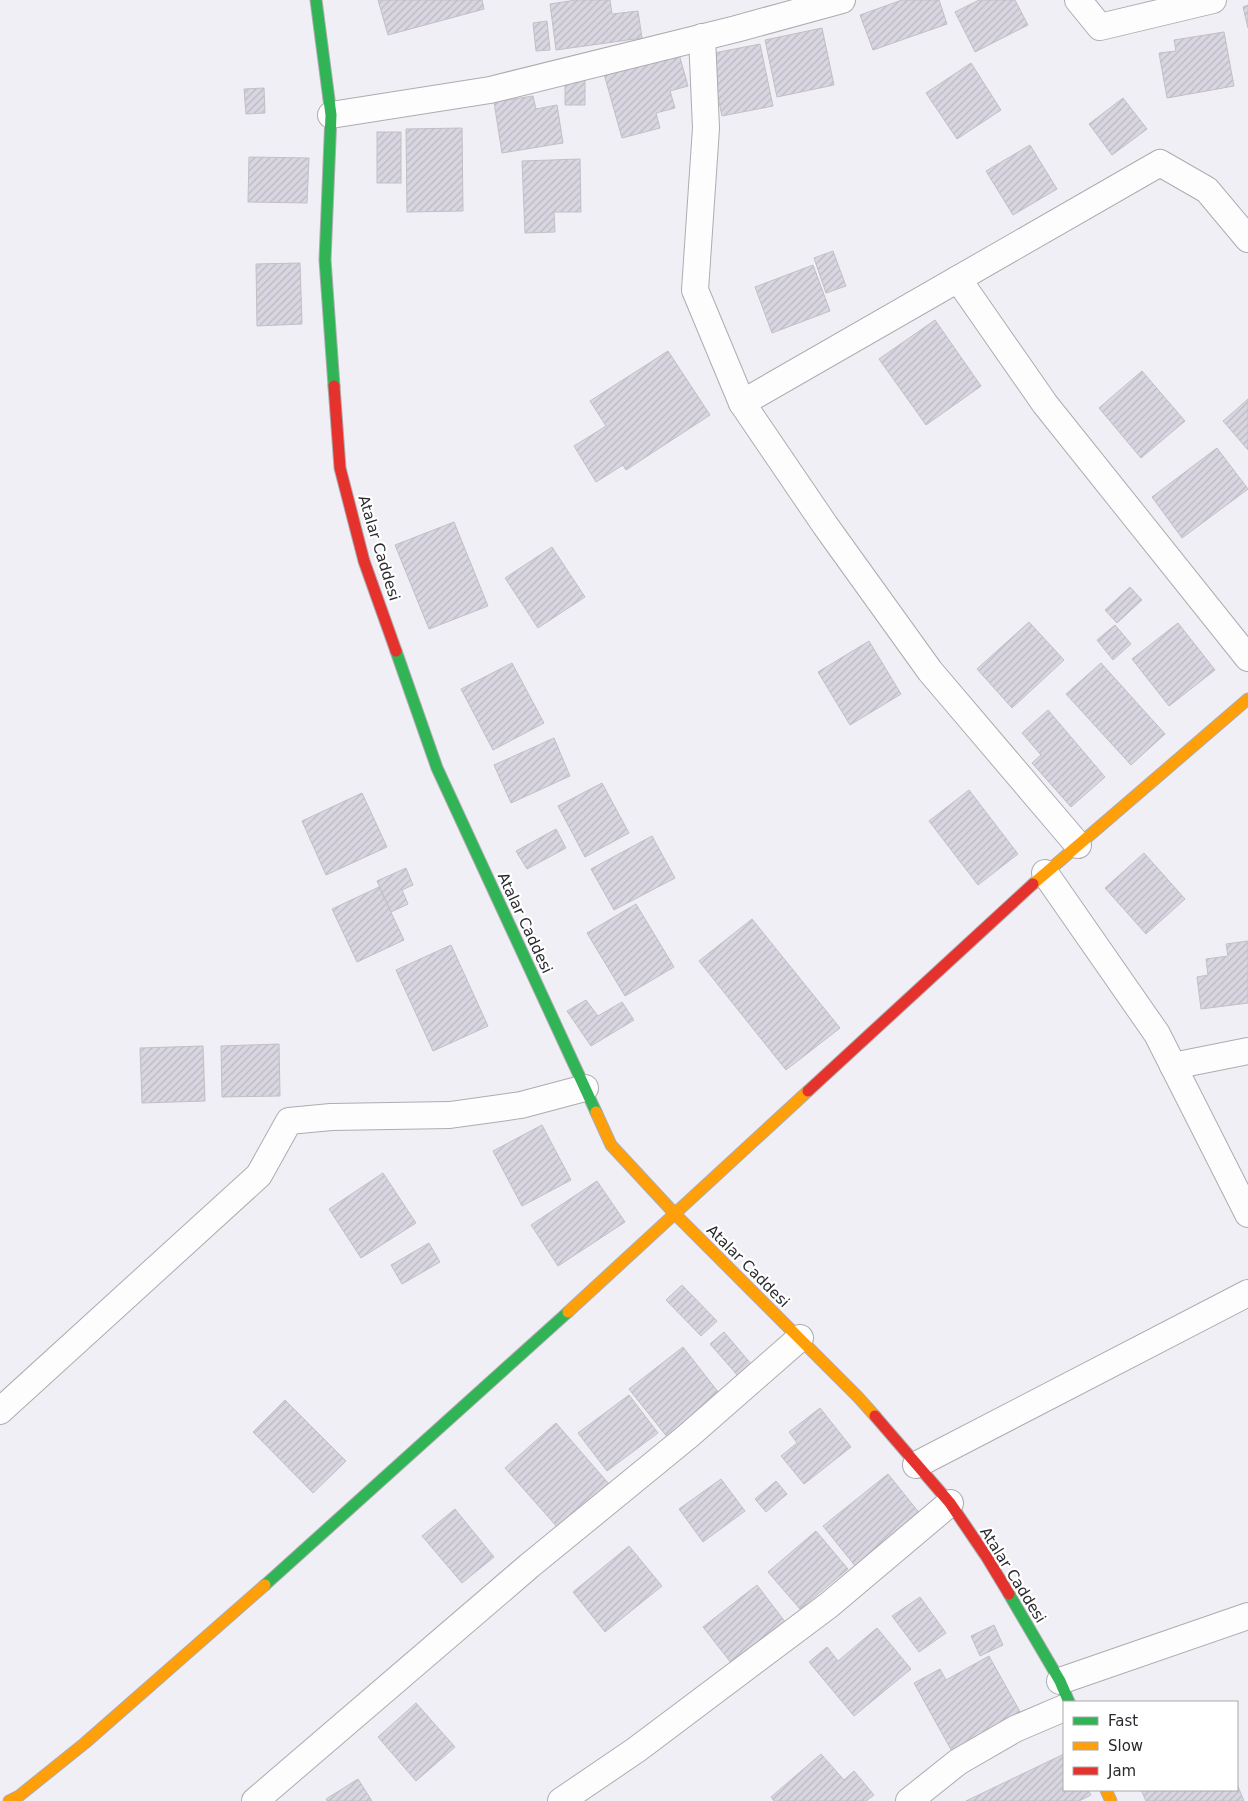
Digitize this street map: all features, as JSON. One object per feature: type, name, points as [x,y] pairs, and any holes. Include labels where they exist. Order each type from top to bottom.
[{"type":"street","name":"Atalar Caddesi","points":[[316,0],[331,115],[325,260],[340,468],[364,561],[438,768],[611,1145],[675,1214],[858,1398],[950,1503],[986,1556],[1065,1692]]},
{"type":"street","points":[[331,115],[490,90],[702,38],[842,0]]},
{"type":"street","points":[[1078,0],[1100,27],[1214,0]]},
{"type":"street","points":[[702,38],[706,128],[695,290],[742,403],[825,525],[930,671],[1078,845]]},
{"type":"street","points":[[742,403],[1160,163],[1207,190],[1248,239]]},
{"type":"street","points":[[958,279],[1045,404],[1248,658]]},
{"type":"street","points":[[8,1801],[19,1796],[85,1742],[249,1600],[521,1355],[1044,873],[1248,699]]},
{"type":"street","points":[[1044,873],[1157,1034],[1248,1214]]},
{"type":"street","points":[[1173,1066],[1248,1051]]},
{"type":"street","points":[[0,1411],[259,1175],[290,1121],[331,1117],[450,1115],[521,1105],[585,1088]]},
{"type":"street","points":[[916,1465],[1248,1293]]},
{"type":"street","points":[[255,1801],[529,1566],[688,1436],[800,1338]]},
{"type":"street","points":[[561,1801],[636,1750],[821,1610],[950,1503]]},
{"type":"street","points":[[1065,1692],[1248,1616]]},
{"type":"street","points":[[910,1801],[958,1762],[1015,1729],[1063,1708]]},
{"type":"building","points":[[378,0],[482,0],[484,9],[388,35]]},
{"type":"building","points":[[576,0],[610,0],[612,14],[638,11],[642,38],[556,50],[550,4]]},
{"type":"building","points":[[902,0],[939,0],[947,24],[873,50],[860,15]]},
{"type":"building","points":[[979,0],[1015,0],[1028,25],[975,52],[955,12]]},
{"type":"building","points":[[1248,5],[1248,28],[1243,7]]},
{"type":"building","points":[[547,21],[550,50],[536,51],[533,23]]},
{"type":"building","points":[[822,28],[834,85],[777,97],[765,40]]},
{"type":"building","points":[[1224,32],[1234,86],[1167,98],[1159,53],[1176,51],[1174,40]]},
{"type":"building","points":[[760,44],[773,106],[722,116],[709,54]]},
{"type":"building","points":[[679,54],[688,86],[670,91],[675,108],[656,113],[660,128],[622,138],[604,74]]},
{"type":"building","points":[[971,63],[1001,110],[957,139],[926,93]]},
{"type":"building","points":[[585,78],[585,105],[565,105],[565,79]]},
{"type":"building","points":[[264,88],[265,113],[246,114],[244,89]]},
{"type":"building","points":[[533,96],[536,109],[557,105],[563,143],[502,153],[494,102]]},
{"type":"building","points":[[1123,98],[1147,129],[1112,155],[1089,124]]},
{"type":"building","points":[[462,128],[463,211],[407,212],[406,129]]},
{"type":"building","points":[[377,132],[401,132],[401,183],[377,183]]},
{"type":"building","points":[[1030,145],[1057,189],[1013,215],[986,171]]},
{"type":"building","points":[[249,157],[309,158],[307,203],[248,202]]},
{"type":"building","points":[[580,159],[581,212],[554,212],[555,232],[525,233],[522,161]]},
{"type":"building","points":[[833,251],[846,286],[826,293],[814,258]]},
{"type":"building","points":[[300,263],[302,324],[257,326],[256,264]]},
{"type":"building","points":[[813,265],[830,311],[772,333],[755,287]]},
{"type":"building","points":[[935,320],[981,386],[926,425],[879,359]]},
{"type":"building","points":[[668,351],[710,415],[626,470],[623,465],[596,482],[574,446],[606,426],[590,401]]},
{"type":"building","points":[[1142,371],[1185,421],[1141,458],[1099,408]]},
{"type":"building","points":[[1248,399],[1248,450],[1223,421]]},
{"type":"building","points":[[1217,448],[1248,489],[1182,538],[1152,497]]},
{"type":"building","points":[[454,522],[488,606],[429,629],[395,545]]},
{"type":"building","points":[[552,547],[585,597],[538,628],[505,578]]},
{"type":"building","points":[[1130,587],[1142,600],[1117,623],[1105,610]]},
{"type":"building","points":[[1029,622],[1064,660],[1012,708],[977,669]]},
{"type":"building","points":[[1178,623],[1215,670],[1169,706],[1132,659]]},
{"type":"building","points":[[1115,625],[1131,644],[1113,660],[1097,640]]},
{"type":"building","points":[[869,641],[901,694],[850,725],[818,672]]},
{"type":"building","points":[[512,663],[544,723],[493,750],[461,689]]},
{"type":"building","points":[[1101,663],[1165,734],[1131,765],[1066,694]]},
{"type":"building","points":[[1048,710],[1105,777],[1071,807],[1032,763],[1041,755],[1022,733]]},
{"type":"building","points":[[554,738],[570,776],[511,803],[494,765]]},
{"type":"building","points":[[602,783],[629,833],[585,857],[558,806]]},
{"type":"building","points":[[969,790],[1018,854],[978,885],[929,821]]},
{"type":"building","points":[[362,793],[387,847],[326,875],[302,821]]},
{"type":"building","points":[[556,829],[566,848],[527,869],[516,851]]},
{"type":"building","points":[[652,836],[675,878],[614,910],[591,869]]},
{"type":"building","points":[[1144,853],[1185,899],[1146,934],[1105,888]]},
{"type":"building","points":[[406,868],[413,885],[402,890],[408,904],[391,912],[377,881]]},
{"type":"building","points":[[379,887],[404,940],[357,962],[332,909]]},
{"type":"building","points":[[636,904],[674,967],[625,996],[587,933]]},
{"type":"building","points":[[752,919],[840,1028],[786,1070],[699,961]]},
{"type":"building","points":[[1248,941],[1248,1003],[1201,1009],[1197,977],[1208,975],[1206,959],[1228,956],[1226,944]]},
{"type":"building","points":[[451,945],[488,1026],[433,1051],[396,970]]},
{"type":"building","points":[[586,1000],[598,1016],[622,1002],[634,1020],[591,1046],[567,1011]]},
{"type":"building","points":[[279,1044],[280,1096],[222,1097],[221,1046]]},
{"type":"building","points":[[203,1046],[205,1101],[142,1103],[140,1048]]},
{"type":"building","points":[[542,1125],[571,1180],[522,1206],[493,1151]]},
{"type":"building","points":[[383,1173],[416,1223],[361,1258],[329,1209]]},
{"type":"building","points":[[597,1181],[625,1222],[558,1266],[531,1225]]},
{"type":"building","points":[[429,1243],[440,1262],[402,1284],[391,1265]]},
{"type":"building","points":[[682,1285],[717,1321],[701,1336],[666,1300]]},
{"type":"building","points":[[724,1332],[752,1365],[738,1376],[710,1344]]},
{"type":"building","points":[[683,1347],[722,1397],[668,1438],[629,1389]]},
{"type":"building","points":[[629,1395],[658,1433],[607,1471],[578,1433]]},
{"type":"building","points":[[285,1400],[346,1461],[313,1493],[253,1432]]},
{"type":"building","points":[[820,1408],[851,1447],[804,1484],[781,1456],[797,1443],[789,1432]]},
{"type":"building","points":[[556,1423],[609,1484],[558,1528],[505,1468]]},
{"type":"building","points":[[888,1474],[921,1515],[856,1567],[823,1526]]},
{"type":"building","points":[[721,1479],[745,1511],[703,1542],[679,1509]]},
{"type":"building","points":[[776,1481],[787,1494],[766,1512],[755,1499]]},
{"type":"building","points":[[455,1509],[494,1557],[462,1583],[422,1536]]},
{"type":"building","points":[[816,1531],[848,1569],[800,1609],[768,1572]]},
{"type":"building","points":[[629,1546],[662,1586],[605,1632],[573,1592]]},
{"type":"building","points":[[757,1585],[786,1623],[732,1664],[703,1627]]},
{"type":"building","points":[[920,1597],[946,1633],[919,1652],[892,1616]]},
{"type":"building","points":[[994,1625],[1003,1645],[980,1656],[971,1636]]},
{"type":"building","points":[[877,1628],[911,1669],[854,1716],[809,1662],[827,1647],[838,1661]]},
{"type":"building","points":[[989,1656],[1023,1717],[954,1755],[914,1683],[940,1669],[946,1680]]},
{"type":"building","points":[[416,1703],[455,1747],[416,1781],[378,1737]]},
{"type":"building","points":[[821,1754],[844,1780],[854,1771],[874,1795],[866,1801],[774,1801],[771,1797]]},
{"type":"building","points":[[1063,1754],[1063,1791],[1089,1791],[1091,1795],[1079,1801],[966,1801]]},
{"type":"building","points":[[358,1779],[372,1801],[327,1801],[326,1799]]},
{"type":"building","points":[[1238,1786],[1244,1801],[1146,1801],[1141,1791],[1238,1791]]},
{"type":"traffic: fast","points":[[316,0],[331,115],[325,260],[334,386]]},
{"type":"traffic: fast","points":[[396,651],[437,768],[596,1112]]},
{"type":"traffic: fast","points":[[265,1585],[568,1312]]},
{"type":"traffic: fast","points":[[1009,1594],[1060,1681],[1069,1701]]},
{"type":"traffic: slow","points":[[1033,884],[1248,699]]},
{"type":"traffic: slow","points":[[568,1312],[808,1091]]},
{"type":"traffic: slow","points":[[596,1112],[611,1145],[675,1214],[875,1416]]},
{"type":"traffic: slow","points":[[9,1801],[19,1796],[85,1743],[265,1585]]},
{"type":"traffic: slow","points":[[1106,1791],[1111,1801]]},
{"type":"traffic: jam","points":[[334,386],[340,468],[364,561],[396,651]]},
{"type":"traffic: jam","points":[[808,1091],[1033,884]]},
{"type":"traffic: jam","points":[[875,1416],[950,1503],[1009,1594]]}]
